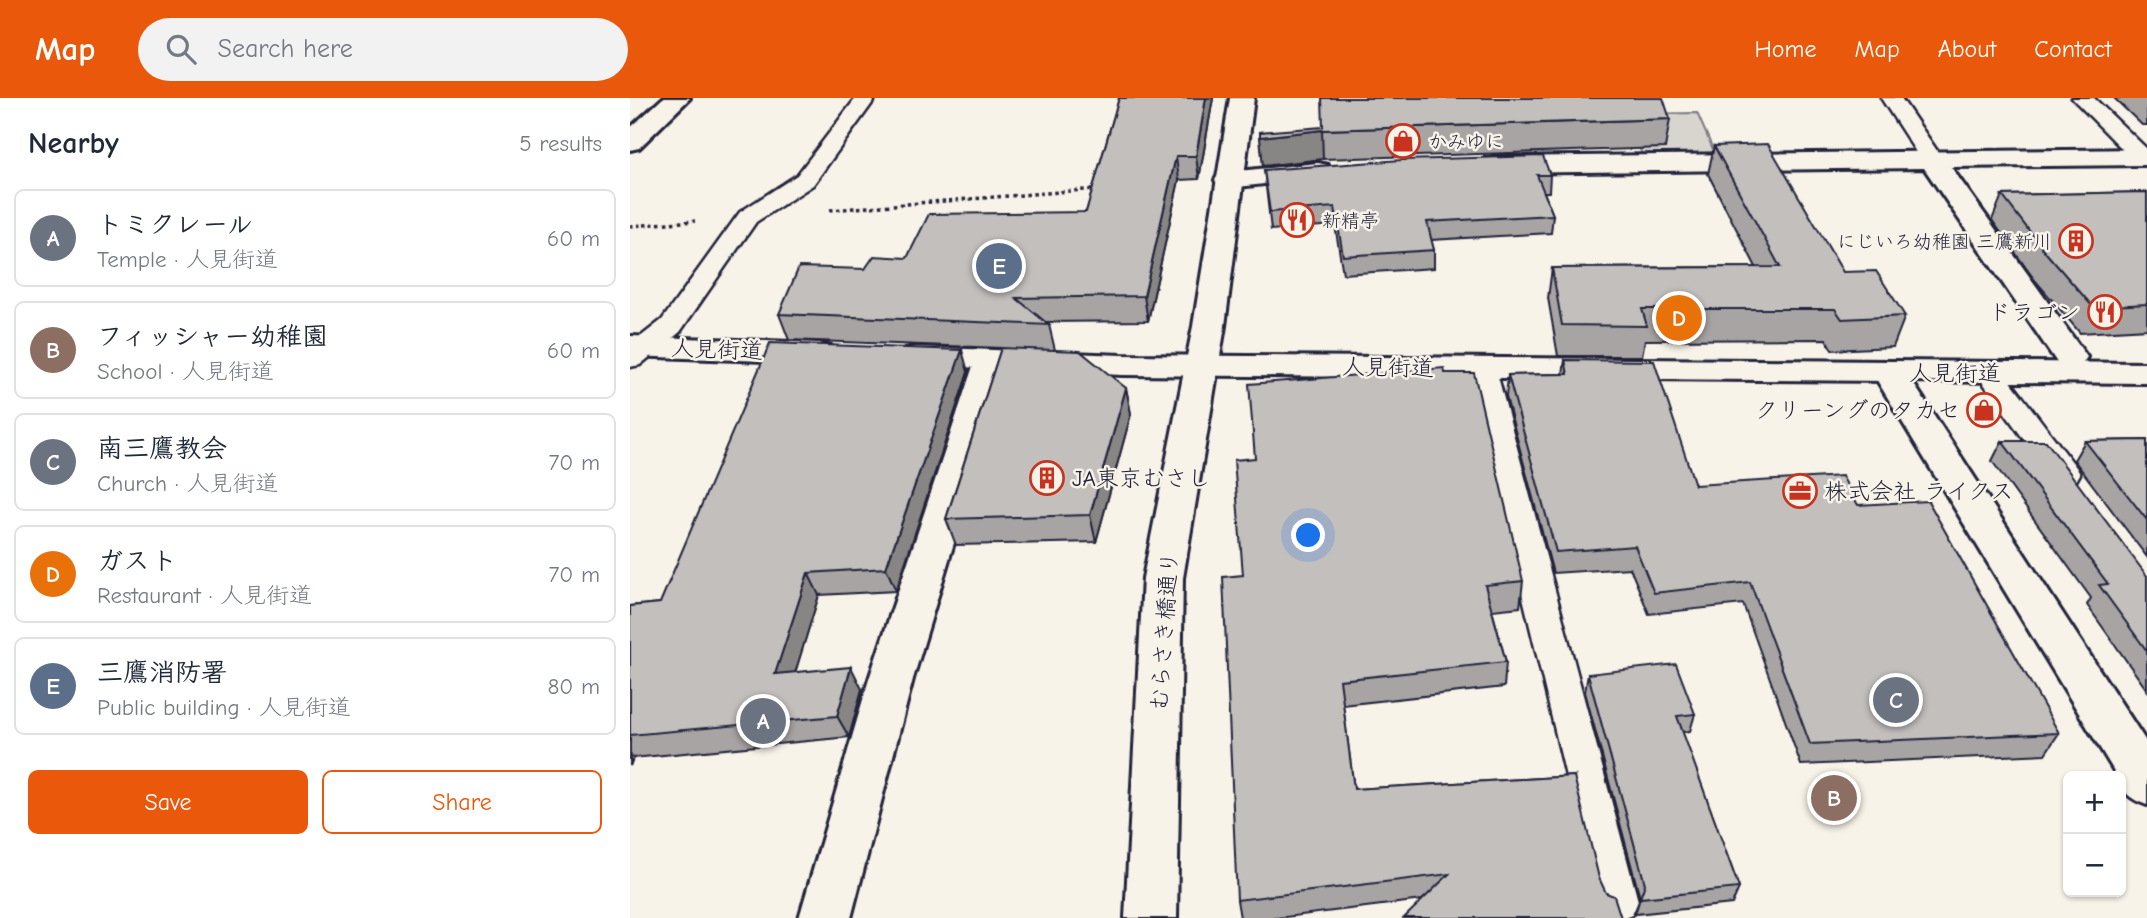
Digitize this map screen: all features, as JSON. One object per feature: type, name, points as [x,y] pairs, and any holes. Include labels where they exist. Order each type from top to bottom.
[{"type":"street","points":[[630,142],[678,98]]},
{"type":"street","name":"むらさき橋通り","points":[[1151,918],[1163,578],[1202,366],[1242,98]]},
{"type":"street","points":[[1461,166],[2145,157]]},
{"type":"street","points":[[1933,161],[2070,357]]},
{"type":"street","points":[[1229,180],[1347,170]]},
{"type":"street","name":"人見街道","points":[[635,350],[1202,366],[2147,373]]},
{"type":"street","points":[[825,918],[891,679],[992,360]]},
{"type":"street","points":[[1889,372],[2147,784]]},
{"type":"lane","points":[[635,350],[671,326],[748,217],[805,180],[866,98]]},
{"type":"lane","points":[[1891,98],[1933,161]]},
{"type":"lane","points":[[2082,98],[2145,157]]},
{"type":"lane","points":[[1482,369],[1617,901]]},
{"type":"lane","points":[[1990,373],[2083,498]]},
{"type":"path","points":[[829,210],[1109,188]]},
{"type":"path","points":[[630,226],[748,217]]},
{"type":"shaded area","points":[[1697,113],[1716,156],[1643,158],[1628,114]]},
{"type":"building","points":[[1119,98],[1206,98],[1196,156],[1176,156],[1144,296],[1016,298],[1049,325],[779,314],[799,267],[865,269],[874,256],[907,258],[929,214],[1086,212]]},
{"type":"building","points":[[1322,98],[1663,98],[1670,119],[1322,130],[1260,137],[1260,132],[1323,127]]},
{"type":"building","points":[[1768,144],[1843,272],[1876,271],[1905,316],[1842,319],[1835,309],[1642,309],[1647,326],[1562,325],[1552,268],[1780,267],[1714,146]]},
{"type":"building","points":[[1543,156],[1550,175],[1537,175],[1553,215],[1427,222],[1434,250],[1343,256],[1335,207],[1270,212],[1264,170],[1402,160]]},
{"type":"building","points":[[2147,192],[2147,304],[2093,307],[2046,253],[2002,195]]},
{"type":"building","points":[[770,343],[962,350],[886,568],[808,573],[775,674],[851,667],[837,716],[630,735],[630,606],[660,603]]},
{"type":"building","name":"JA東京むさし","points":[[1001,348],[1080,351],[1126,388],[1090,515],[946,519]]},
{"type":"building","points":[[1565,360],[1654,361],[1695,485],[1842,476],[1858,505],[1928,501],[2059,733],[1810,744],[1750,582],[1654,593],[1635,546],[1556,552],[1508,375],[1568,374]]},
{"type":"building","points":[[1444,368],[1445,373],[1474,373],[1523,581],[1485,585],[1506,662],[1340,680],[1354,789],[1574,776],[1599,878],[1606,893],[1614,896],[1621,918],[1404,918],[1449,874],[1237,900],[1223,577],[1243,575],[1234,460],[1255,458],[1249,384]]},
{"type":"building","points":[[2147,440],[2147,520],[2085,441]]},
{"type":"building","points":[[2002,441],[2046,441],[2147,576],[2147,651],[2099,585],[2108,584]]},
{"type":"building","points":[[1676,664],[1695,714],[1677,716],[1739,888],[1640,898],[1645,884],[1588,674]]},
{"type":"place","name":"かみゆに","points":[[1403,141]]},
{"type":"place","name":"新精亭","points":[[1297,220]]},
{"type":"place","name":"にじいろ幼稚園 三鷹新川","points":[[2076,241]]},
{"type":"place","name":"三鷹消防署","points":[[999,266]]},
{"type":"place","name":"ドラゴン","points":[[2105,312]]},
{"type":"place","name":"ガスト","points":[[1679,318]]},
{"type":"place","name":"クリーングのタカセ","points":[[1984,410]]},
{"type":"place","name":"JA東京むさし","points":[[1047,478]]},
{"type":"place","name":"株式会社 ライクス","points":[[1800,491]]},
{"type":"place","name":"南三鷹教会","points":[[1896,700]]},
{"type":"place","name":"トミクレール","points":[[763,721]]},
{"type":"place","name":"フィッシャー幼稚園","points":[[1834,798]]}]
